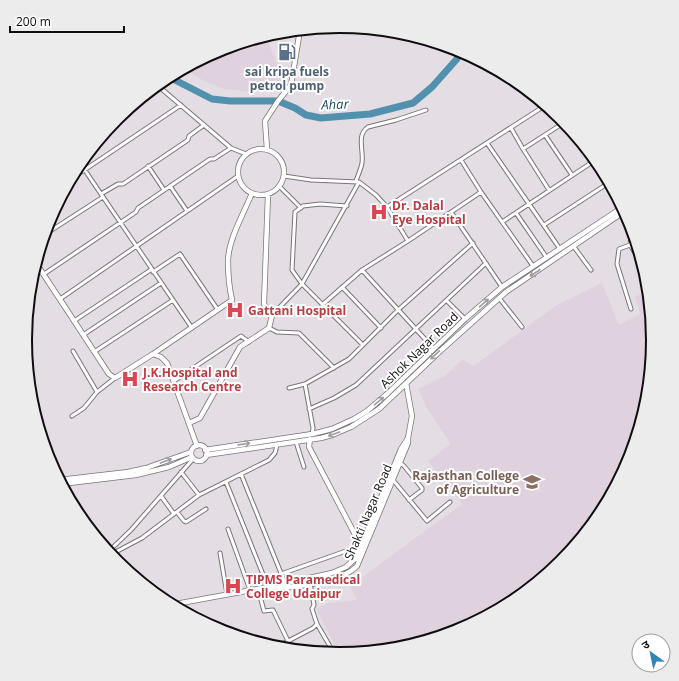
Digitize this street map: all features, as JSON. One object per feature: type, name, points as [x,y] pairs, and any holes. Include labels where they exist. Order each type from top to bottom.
[{"type":"street","points":[[267,149],[265,121],[291,85],[299,36]]},
{"type":"street","points":[[163,90],[231,148],[246,154]]},
{"type":"street","points":[[181,105],[84,170],[192,328]]},
{"type":"street","points":[[387,208],[541,108]]},
{"type":"street","points":[[189,423],[200,418],[240,347],[270,328],[272,315],[302,284],[347,206],[358,182],[362,162],[362,134],[365,129],[426,110]]},
{"type":"street","points":[[53,229],[118,184],[123,184],[188,140],[189,136],[204,125]]},
{"type":"street","points":[[523,149],[559,126]]},
{"type":"street","points":[[511,128],[549,190]]},
{"type":"street","points":[[545,135],[572,176]]},
{"type":"street","points":[[487,143],[560,249]]},
{"type":"street","points":[[44,274],[136,212],[138,208],[210,159],[214,159],[231,148]]},
{"type":"street","points":[[267,149],[274,152],[281,159],[284,166],[284,176],[283,181],[277,189],[268,194],[262,195],[252,193],[245,189],[238,176],[239,164],[246,154],[253,150],[267,149]]},
{"type":"street","points":[[461,160],[481,192],[533,266]]},
{"type":"street","points":[[502,222],[590,163]]},
{"type":"street","points":[[148,166],[164,190]]},
{"type":"street","points":[[60,299],[238,176]]},
{"type":"street","points":[[284,176],[310,180],[358,182],[376,195],[387,208],[408,241]]},
{"type":"street","points":[[544,225],[605,185]]},
{"type":"street","points":[[170,186],[187,211]]},
{"type":"street","points":[[279,186],[301,208]]},
{"type":"street","points":[[322,305],[362,270],[481,192]]},
{"type":"street","points":[[72,416],[84,408],[97,392],[115,378],[232,300],[229,287],[228,259],[233,239],[252,193]]},
{"type":"street","points":[[268,194],[264,304],[272,315]]},
{"type":"street","points":[[347,206],[320,204],[303,206],[295,212],[292,270],[302,284],[363,345]]},
{"type":"street","name":"Ashok Nagar Road","points":[[206,452],[312,434],[332,429],[357,417],[377,404],[465,319],[502,287],[618,210]]},
{"type":"street","points":[[451,212],[502,287]]},
{"type":"street","points":[[516,213],[550,263]]},
{"type":"street","points":[[206,452],[310,440],[332,435],[363,420],[379,409],[499,298],[620,214]]},
{"type":"street","points":[[630,241],[630,245],[634,252]]},
{"type":"street","points":[[289,388],[305,384],[349,359],[398,310],[473,244]]},
{"type":"street","points":[[630,245],[619,249],[617,264],[631,309]]},
{"type":"street","points":[[574,246],[591,270]]},
{"type":"street","points":[[74,321],[180,254],[218,310]]},
{"type":"street","points":[[309,409],[334,398],[356,385],[486,263]]},
{"type":"street","points":[[40,269],[109,374],[115,378]]},
{"type":"street","points":[[362,270],[434,349]]},
{"type":"street","points":[[83,335],[161,283]]},
{"type":"street","points":[[342,287],[381,328]]},
{"type":"street","points":[[499,298],[522,326]]},
{"type":"street","points":[[94,352],[173,300]]},
{"type":"street","points":[[446,301],[465,319]]},
{"type":"street","points":[[270,328],[277,332],[299,333],[334,368]]},
{"type":"street","points":[[174,381],[241,336],[248,342]]},
{"type":"street","points":[[73,351],[97,392]]},
{"type":"street","points":[[153,354],[161,357],[167,363],[197,446]]},
{"type":"street","name":"Shakti Nagar Road","points":[[180,603],[285,584],[332,573],[343,569],[354,561],[393,480],[401,449],[408,438],[412,416],[404,378]]},
{"type":"street","points":[[281,574],[363,545],[354,534],[309,447],[313,428],[305,384]]},
{"type":"street","points":[[296,442],[304,467]]},
{"type":"street","points":[[116,552],[142,538],[199,495],[273,457],[276,453],[277,445]]},
{"type":"street","points":[[112,548],[131,530],[181,472],[192,456],[192,449],[197,446],[201,446],[206,452]]},
{"type":"street","points":[[65,479],[128,472],[192,456],[201,460],[206,452]]},
{"type":"street","points":[[67,483],[136,475],[169,466],[192,456]]},
{"type":"street","points":[[398,462],[422,488],[422,490],[409,500]]},
{"type":"street","name":"Shakti Nagar Road","points":[[259,589],[268,591],[342,576],[350,573],[358,564],[363,545],[398,462]]},
{"type":"street","points":[[181,472],[199,495]]},
{"type":"street","points":[[241,474],[285,584]]},
{"type":"street","points":[[393,480],[427,521],[450,502]]},
{"type":"street","points":[[226,482],[268,587]]},
{"type":"street","points":[[161,496],[175,513],[186,522],[206,509]]},
{"type":"street","points":[[228,529],[250,590]]},
{"type":"street","points":[[220,553],[227,594]]},
{"type":"street","points":[[310,583],[314,606],[312,609],[317,624],[331,648]]},
{"type":"street","points":[[259,589],[264,611],[273,610],[288,641]]},
{"type":"street","points":[[285,643],[313,628],[317,624]]},
{"type":"shaded area","points":[[268,42],[280,69],[290,71],[282,88],[251,92],[224,89],[204,81],[189,72],[222,56]]},
{"type":"shaded area","name":"Rajasthan College of Agriculture","points":[[602,283],[619,325],[640,314],[635,297],[643,293],[647,340],[641,400],[637,420],[624,458],[606,494],[583,528],[557,558],[527,584],[493,607],[457,625],[419,638],[380,645],[336,648],[316,609],[328,603],[357,600],[350,586],[462,504],[428,461],[451,444],[428,410],[418,389],[445,376],[463,359],[474,366],[555,306]]},
{"type":"waterway","name":"Ahar","points":[[176,81],[212,99],[230,101],[278,101],[295,108],[306,115],[321,118],[370,114],[413,103],[432,87],[458,57]]},
{"type":"place","name":"sai kripa fuels petrol pump","points":[[287,52]]},
{"type":"place","name":"Dr. Dalal Eye Hospital","points":[[379,212]]},
{"type":"place","name":"Gattani Hospital","points":[[235,310]]},
{"type":"place","name":"J.K.Hospital and Research Centre","points":[[130,379]]},
{"type":"place","name":"Rajasthan College of Agriculture","points":[[532,482]]},
{"type":"place","name":"TIPMS Paramedical College Udaipur","points":[[233,586]]}]
